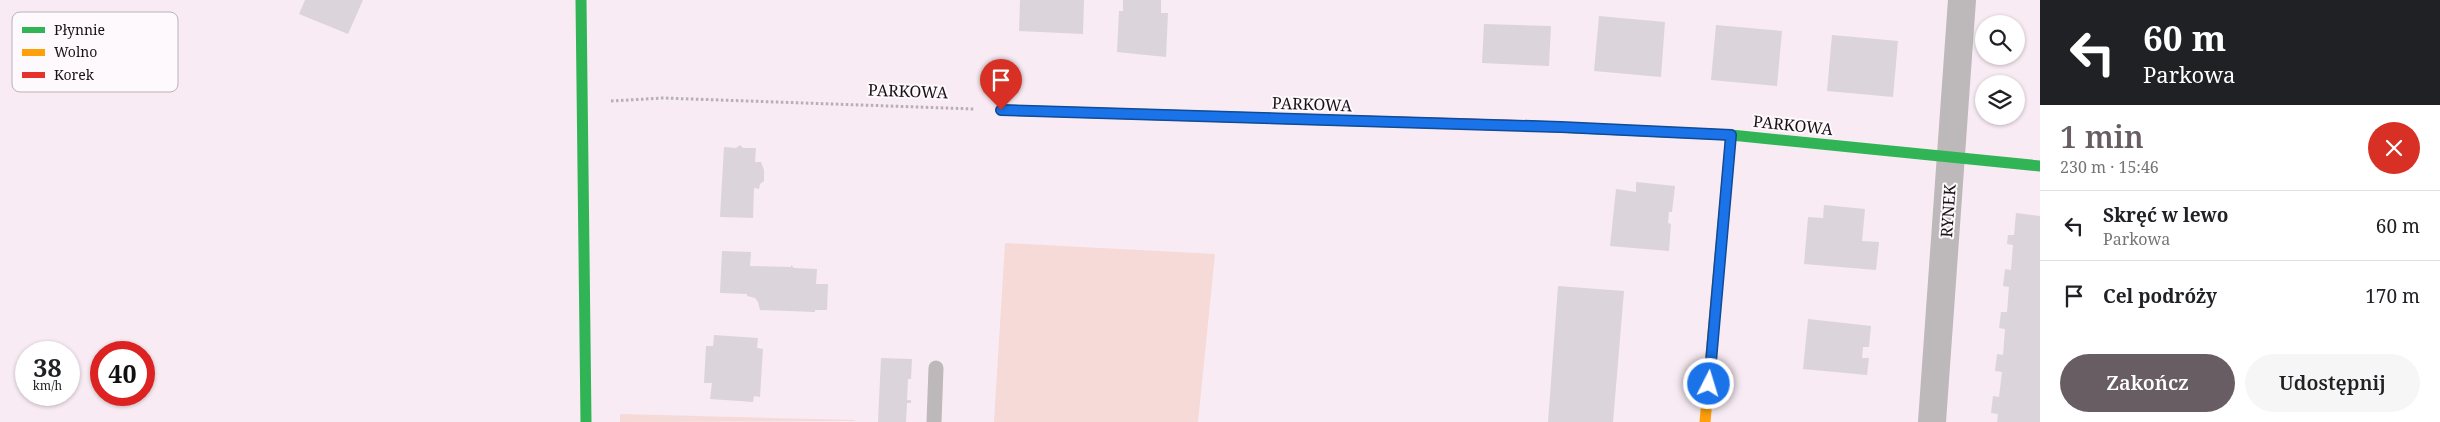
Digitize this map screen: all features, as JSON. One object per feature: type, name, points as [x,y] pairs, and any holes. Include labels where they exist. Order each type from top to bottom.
[{"type":"street","points":[[581,0],[586,422]]},
{"type":"street","name":"RYNEK","points":[[1932,422],[1962,0]]},
{"type":"street","name":"PARKOWA","points":[[1001,110],[1561,127],[1731,135],[2040,166]]},
{"type":"street","points":[[1705,422],[1731,135]]},
{"type":"lane","points":[[934,422],[936,368]]},
{"type":"path","name":"PARKOWA","points":[[583,102],[663,98],[1001,110]]},
{"type":"shaded area","points":[[1005,243],[1215,254],[1198,422],[994,422]]},
{"type":"shaded area","points":[[620,414],[855,420],[855,421],[620,422]]},
{"type":"building","points":[[305,0],[363,0],[348,34],[299,14]]},
{"type":"building","points":[[1020,0],[1084,0],[1083,34],[1019,31]]},
{"type":"building","points":[[1123,0],[1161,0],[1161,13],[1168,13],[1166,57],[1117,52],[1119,11],[1123,11]]},
{"type":"building","points":[[1599,16],[1665,22],[1661,77],[1594,71]]},
{"type":"building","points":[[1484,24],[1551,26],[1549,66],[1482,63]]},
{"type":"building","points":[[1716,25],[1782,31],[1777,86],[1711,80]]},
{"type":"building","points":[[1832,35],[1898,41],[1893,97],[1827,91]]},
{"type":"building","points":[[740,145],[743,148],[756,148],[755,162],[761,162],[764,170],[764,181],[760,184],[759,189],[754,188],[753,218],[720,217],[724,147],[736,148]]},
{"type":"building","points":[[1636,182],[1675,186],[1672,212],[1669,212],[1668,223],[1671,224],[1669,251],[1610,246],[1616,189],[1636,192]]},
{"type":"building","points":[[1824,205],[1865,209],[1862,241],[1879,242],[1876,270],[1804,264],[1808,217],[1823,218]]},
{"type":"building","points":[[2016,213],[2040,216],[2040,422],[1997,422],[1998,414],[1991,413],[1993,396],[1999,397],[2002,372],[1995,371],[1997,354],[2003,355],[2005,329],[1999,328],[2001,312],[2007,312],[2009,287],[2003,286],[2005,269],[2011,270],[2013,245],[2007,244],[2008,235],[2014,235]]},
{"type":"building","points":[[722,251],[751,252],[750,266],[791,267],[791,265],[794,268],[817,269],[816,284],[828,284],[827,310],[815,310],[815,312],[760,310],[755,298],[747,296],[747,294],[720,293]]},
{"type":"building","points":[[1558,286],[1624,291],[1613,422],[1548,422]]},
{"type":"building","points":[[1808,319],[1871,326],[1869,347],[1863,347],[1862,358],[1869,358],[1867,375],[1803,369]]},
{"type":"building","points":[[714,335],[758,338],[757,348],[763,349],[760,397],[754,396],[753,402],[710,399],[712,383],[704,383],[706,346],[713,346]]},
{"type":"building","points":[[881,358],[912,359],[911,379],[908,379],[907,400],[911,400],[911,403],[907,403],[906,422],[878,422]]},
{"type":"traffic: fast","points":[[581,0],[586,422]]},
{"type":"traffic: fast","points":[[1001,110],[1361,121]]},
{"type":"traffic: fast","points":[[1534,126],[1731,135],[2040,166]]},
{"type":"traffic: slow","points":[[1705,422],[1731,135]]},
{"type":"traffic: jam","points":[[1361,121],[1534,126]]},
{"type":"route","points":[[1001,110],[1561,127],[1731,135],[1709,384]]}]
